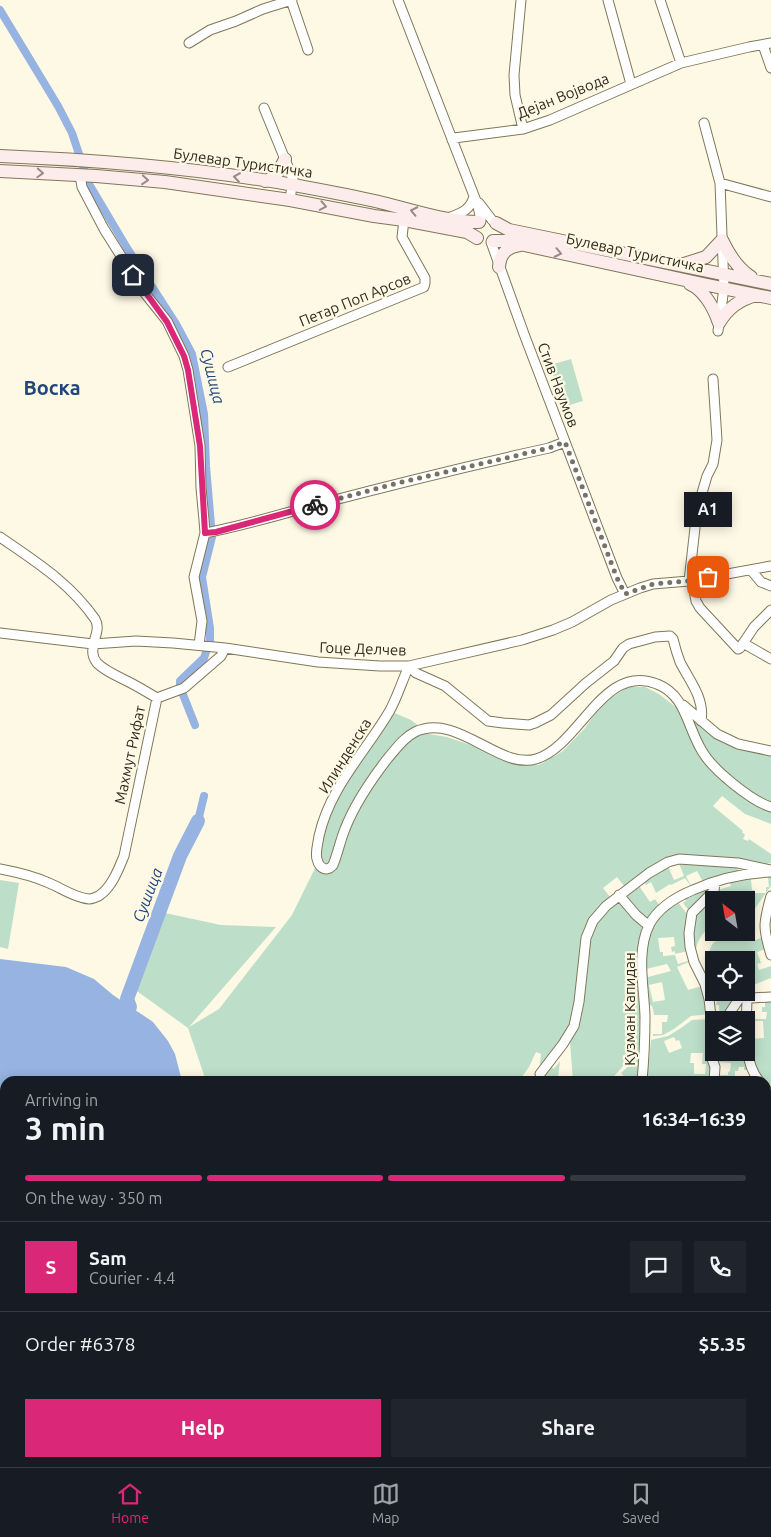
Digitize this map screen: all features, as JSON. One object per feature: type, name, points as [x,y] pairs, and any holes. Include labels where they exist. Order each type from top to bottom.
[{"type":"main road","name":"Булевар Туристичка","points":[[0,156],[166,168],[293,185],[467,222],[487,222],[509,230],[771,284]]},
{"type":"main road","points":[[265,181],[276,176],[285,160]]},
{"type":"main road","name":"Булевар Туристичка","points":[[0,171],[165,182],[290,200],[467,232],[486,240],[506,241],[771,298]]},
{"type":"main road","points":[[487,222],[498,232],[496,238],[486,240],[475,230],[487,222]]},
{"type":"main road","points":[[682,265],[706,257],[722,240],[735,263],[743,272],[757,281]]},
{"type":"main road","points":[[500,267],[500,261],[504,252],[509,248],[523,245]]},
{"type":"main road","points":[[679,279],[702,292],[717,316],[718,327]]},
{"type":"main road","points":[[718,327],[725,314],[735,304],[756,295]]},
{"type":"street","points":[[189,43],[210,30],[291,0],[308,50]]},
{"type":"street","points":[[398,0],[474,196],[487,222]]},
{"type":"street","points":[[521,0],[514,75],[515,95],[523,129]]},
{"type":"street","points":[[608,0],[631,84]]},
{"type":"street","points":[[660,0],[682,64]]},
{"type":"street","points":[[767,44],[771,68]]},
{"type":"street","name":"Дејан Војвода","points":[[452,140],[454,138],[523,129],[550,120],[631,84],[682,64],[767,44]]},
{"type":"street","points":[[264,108],[293,179],[290,200]]},
{"type":"street","points":[[704,123],[720,183],[724,288],[718,327]]},
{"type":"street","points":[[80,175],[82,187],[104,229],[144,291],[167,322],[184,356],[188,370],[197,423],[210,533],[194,577],[202,621],[199,645]]},
{"type":"street","points":[[720,183],[771,197]]},
{"type":"street","points":[[448,218],[465,211],[470,206],[474,196]]},
{"type":"street","name":"Петар Поп Арсов","points":[[228,366],[424,287],[426,283],[425,278],[402,237],[404,220]]},
{"type":"street","name":"Стив Наумов","points":[[486,240],[500,267],[565,442],[617,578],[625,594]]},
{"type":"street","points":[[713,379],[716,452],[697,510],[690,580],[696,601],[703,612],[738,649],[754,627],[771,610]]},
{"type":"street","points":[[210,533],[398,483],[549,448],[565,442]]},
{"type":"street","points":[[0,537],[56,576],[69,588],[96,622],[97,635],[93,644]]},
{"type":"street","name":"Гоце Делчев","points":[[0,633],[93,644],[136,642],[199,645],[318,662],[409,666],[522,640],[572,622],[625,594],[653,584],[690,580],[771,566]]},
{"type":"street","points":[[751,570],[761,582],[771,586]]},
{"type":"street","points":[[409,666],[416,673],[446,686],[488,721],[528,724],[536,723],[551,715],[586,683],[614,661],[623,648],[629,644],[655,637],[670,636],[673,639],[680,661],[694,685],[702,714],[701,720]]},
{"type":"street","name":"Махмут Рифат","points":[[0,868],[42,880],[64,891],[89,899],[100,895],[115,876],[124,856],[157,698],[98,664],[94,658],[93,644]]},
{"type":"street","points":[[743,644],[771,659]]},
{"type":"street","points":[[157,698],[181,689],[221,656],[225,648]]},
{"type":"street","name":"Илинденска","points":[[409,666],[390,711],[348,771],[330,805],[324,819],[317,848],[320,867],[325,869],[334,865],[345,829],[358,801],[382,766],[404,739],[415,732],[429,728],[443,729],[460,734],[510,758],[528,760],[543,756],[558,746],[576,729],[607,693],[624,684],[640,680],[665,688],[680,703],[700,749],[707,760],[749,796],[771,807]]},
{"type":"street","points":[[680,703],[717,734],[738,744],[771,751]]},
{"type":"street","points":[[540,1074],[574,1026],[582,984],[585,942],[590,927],[602,909],[657,868],[668,862],[680,859],[723,861],[753,865],[771,871]]},
{"type":"street","points":[[619,895],[648,926],[657,914],[677,898],[696,889],[739,875],[771,871]]},
{"type":"street","points":[[711,1011],[710,999],[705,984],[694,962],[689,933],[692,913],[714,891],[715,882]]},
{"type":"street","points":[[771,896],[764,926],[771,955]]},
{"type":"street","name":"Кузман Капидан","points":[[642,1076],[645,1034],[642,959],[648,926]]},
{"type":"street","points":[[755,998],[771,997]]},
{"type":"street","points":[[747,1001],[748,1055],[756,1076]]},
{"type":"street","points":[[712,1061],[715,1067],[714,1076]]},
{"type":"green space","points":[[571,359],[583,401],[563,407],[550,365]]},
{"type":"green space","points":[[628,687],[645,687],[659,694],[700,726],[738,744],[771,751],[771,824],[745,814],[722,796],[713,806],[743,831],[745,835],[743,839],[748,841],[749,839],[771,854],[771,863],[766,864],[698,855],[678,856],[596,911],[579,994],[569,1029],[539,1070],[541,1054],[536,1052],[523,1076],[204,1076],[188,1028],[134,989],[165,913],[221,925],[276,927],[189,1027],[219,1009],[292,915],[318,862],[324,819],[390,711],[411,720],[429,734],[447,737],[488,751],[517,765],[539,765],[563,751],[585,728],[602,703]],"holes":[[[617,877],[624,886],[610,897],[603,888]]]},
{"type":"green space","points":[[678,861],[737,863],[738,872],[703,882],[697,871],[686,876],[692,888],[685,878],[670,884],[656,893],[651,882],[646,885],[644,882],[639,886],[650,902],[655,899],[660,906],[648,923],[624,897],[648,878],[668,866],[674,880],[684,876]]},
{"type":"green space","points":[[765,874],[771,875],[771,886],[766,893],[766,887],[769,887],[768,877],[765,877]]},
{"type":"green space","points":[[753,876],[753,879],[751,879],[752,890],[754,890],[717,891],[731,886],[729,880]]},
{"type":"green space","points":[[0,880],[19,883],[8,949],[0,947]]},
{"type":"green space","points":[[705,891],[705,896],[690,912],[683,903],[686,901],[684,898],[689,898]]},
{"type":"green space","points":[[755,893],[766,893],[755,908]]},
{"type":"green space","points":[[618,900],[646,926],[641,1047],[614,1076],[573,1076],[570,1043],[577,1026],[590,934],[602,915]]},
{"type":"green space","points":[[677,901],[688,915],[688,951],[675,954],[675,951],[672,952],[671,947],[675,946],[674,937],[658,938],[660,952],[663,952],[663,956],[675,955],[678,964],[691,960],[677,967],[688,990],[703,984],[705,1001],[707,1001],[709,1011],[705,1011],[705,1015],[691,1016],[663,1035],[653,1036],[653,1034],[662,1034],[662,1022],[667,1022],[668,1015],[654,1015],[652,1006],[647,1004],[645,962],[647,939],[653,922]],"holes":[[[667,964],[671,971],[648,977],[646,969]],[[662,982],[665,1000],[653,1002],[649,985]]]},
{"type":"green space","points":[[705,903],[705,932],[697,945],[695,954],[691,941],[697,911]]},
{"type":"green space","points":[[763,937],[766,949],[757,952],[761,963],[757,964],[759,970],[771,966],[771,978],[755,984],[755,951],[710,951],[717,941],[755,941]]},
{"type":"green space","points":[[765,1000],[771,1000],[771,1076],[759,1076],[754,1069],[753,1061],[755,1061],[755,1039],[764,1038],[763,1021],[755,1021],[755,1019],[766,1019],[767,1012],[762,1012],[762,1007],[765,1007]]},
{"type":"green space","points":[[717,1001],[734,1001],[728,1011],[719,1011],[719,1005],[716,1005]]},
{"type":"green space","points":[[705,1019],[705,1061],[713,1061],[712,1076],[647,1076],[651,1040],[668,1036],[692,1020]],"holes":[[[674,1037],[676,1041],[679,1040],[682,1048],[669,1053],[664,1041]],[[691,1053],[703,1053],[702,1064],[706,1064],[705,1074],[694,1074],[694,1063],[690,1063]]]},
{"type":"green space","points":[[642,1053],[640,1076],[624,1076],[621,1073]]},
{"type":"green space","points":[[560,1061],[558,1076],[542,1076],[550,1066],[554,1069]]},
{"type":"green space","points":[[749,1061],[754,1076],[750,1076],[750,1070],[744,1070],[744,1067],[739,1067],[738,1071],[735,1071],[735,1076],[716,1076],[728,1075],[731,1063],[717,1062]]},
{"type":"water","points":[[0,959],[66,967],[94,979],[113,995],[153,1022],[168,1041],[175,1054],[181,1076],[0,1076]]},
{"type":"waterway","name":"Сушица","points":[[0,10],[58,106],[72,133],[89,184],[127,248],[176,324],[192,354],[204,414],[212,537],[202,577],[210,628],[210,640],[204,658],[180,681],[180,687],[195,725]]},
{"type":"waterway","name":"Сушица","points":[[198,821],[204,796]]},
{"type":"waterway","name":"Сушица","points":[[130,1007],[127,999],[180,856],[198,821]]},
{"type":"way so far","points":[[315,505],[398,483],[549,448],[565,442],[617,578],[625,594],[653,584],[689,581],[708,577]]},
{"type":"place","name":"A1","points":[[708,577]]},
{"type":"district","name":"Воска","points":[[52,388]]},
{"type":"route","points":[[133,275],[167,322],[184,356],[188,370],[200,446],[205,533],[216,532],[315,505]]}]
